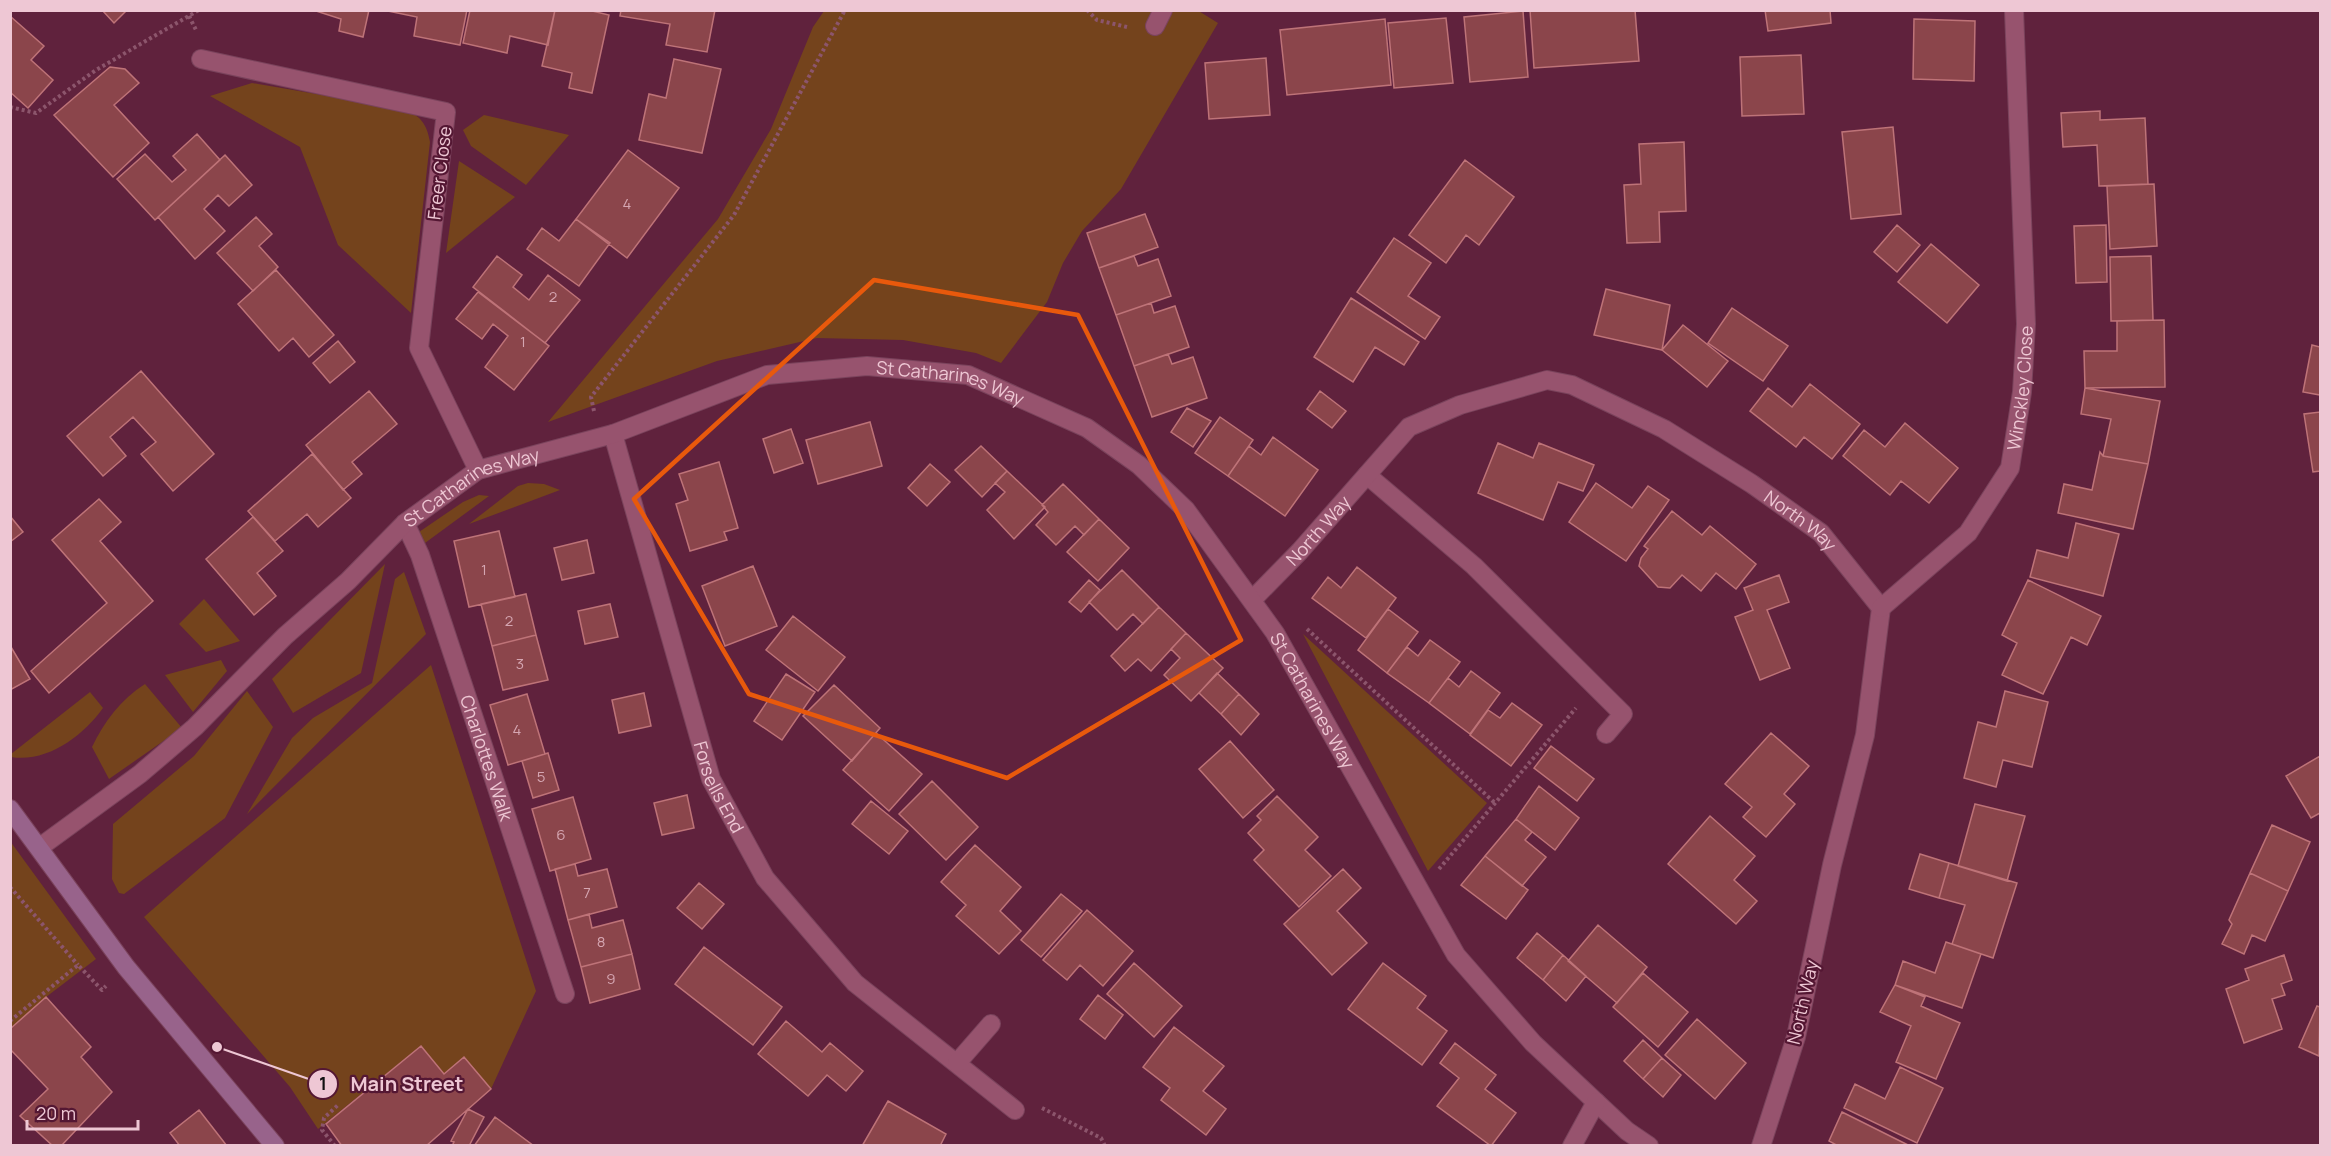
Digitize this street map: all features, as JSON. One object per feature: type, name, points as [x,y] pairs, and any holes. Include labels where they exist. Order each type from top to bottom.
[{"type":"street","name":"Winckley Close","points":[[1881,608],[1968,533],[2010,468],[2022,392],[2026,324],[2014,10]]},
{"type":"street","name":"Freer Close","points":[[201,58],[446,112],[419,348],[477,470]]},
{"type":"street","name":"St Catharines Way","points":[[40,847],[140,774],[195,726],[285,636],[348,581],[405,523],[477,470],[606,436],[767,375],[867,366],[968,375],[1087,428],[1139,465],[1186,510],[1252,600],[1303,681],[1456,955],[1533,1043],[1627,1131],[1649,1146]]},
{"type":"street","name":"North Way","points":[[1252,600],[1300,551],[1409,427],[1460,405],[1547,380],[1572,385],[1664,429],[1752,484],[1821,533],[1881,608],[1865,735],[1832,865],[1796,1037],[1761,1146]]},
{"type":"street","name":"Forsells End","points":[[606,436],[711,778],[765,878],[855,983],[1015,1110]]},
{"type":"street","points":[[1367,475],[1406,505],[1474,566],[1596,684],[1623,714],[1606,734]]},
{"type":"street","name":"Charlottes Walk","points":[[405,523],[420,555],[565,994]]},
{"type":"street","points":[[10,809],[126,967],[275,1146]]},
{"type":"street","points":[[957,1063],[991,1024]]},
{"type":"street","points":[[1572,1146],[1596,1102]]},
{"type":"path","points":[[10,107],[36,113],[96,70],[199,10]]},
{"type":"path","points":[[606,436],[591,397],[734,215],[845,10]]},
{"type":"path","points":[[1087,10],[1097,20],[1130,27],[1159,18]]},
{"type":"path","points":[[1298,621],[1496,804]]},
{"type":"path","points":[[1419,892],[1596,684]]},
{"type":"path","points":[[10,887],[102,990],[126,967]]},
{"type":"path","points":[[10,1021],[78,965]]},
{"type":"path","points":[[335,1146],[322,1130],[324,1118],[338,1105]]},
{"type":"path","points":[[1015,1110],[1037,1106],[1101,1138],[1105,1146]]},
{"type":"highlighted area","points":[[874,280],[1078,315],[1241,640],[1007,778],[749,694],[634,499]]},
{"type":"shaded area","points":[[1197,10],[1218,23],[1121,189],[1082,231],[1063,263],[1047,302],[1001,363],[976,353],[903,340],[817,338],[717,361],[548,422],[718,219],[771,129],[813,27],[824,11]]},
{"type":"shaded area","points":[[252,83],[403,109],[422,121],[430,142],[411,313],[338,245],[300,147],[210,96]]},
{"type":"shaded area","points":[[484,115],[569,135],[526,185],[471,146],[463,130]]},
{"type":"shaded area","points":[[459,161],[515,197],[446,253]]},
{"type":"shaded area","points":[[528,483],[544,484],[560,490],[469,524],[518,486]]},
{"type":"shaded area","points":[[479,495],[489,496],[425,543],[419,532],[463,502]]},
{"type":"shaded area","points":[[385,564],[361,673],[293,713],[272,679]]},
{"type":"shaded area","points":[[404,572],[426,634],[247,814],[292,738],[313,718],[372,683],[395,579]]},
{"type":"shaded area","points":[[204,599],[240,641],[206,652],[179,624]]},
{"type":"shaded area","points":[[1303,634],[1487,803],[1428,871]]},
{"type":"shaded area","points":[[221,660],[227,671],[193,712],[165,675]]},
{"type":"shaded area","points":[[431,665],[536,991],[491,1089],[464,1057],[444,1074],[421,1046],[318,1129],[290,1087],[144,917]]},
{"type":"shaded area","points":[[145,684],[182,728],[109,779],[92,747],[114,712]]},
{"type":"shaded area","points":[[247,691],[273,727],[225,818],[124,894],[119,893],[112,879],[113,824],[194,756]]},
{"type":"shaded area","points":[[90,692],[103,708],[75,737],[51,752],[24,758],[11,757],[11,754]]},
{"type":"shaded area","points":[[10,841],[96,959],[46,997],[11,1029]]},
{"type":"building","points":[[102,10],[127,10],[114,23]]},
{"type":"building","points":[[313,10],[369,10],[363,37],[339,31],[341,19]]},
{"type":"building","points":[[383,10],[467,10],[460,45],[414,36],[417,17]]},
{"type":"building","points":[[470,10],[555,10],[548,45],[510,36],[507,53],[463,43]]},
{"type":"building","points":[[555,10],[588,10],[609,15],[592,93],[569,88],[572,73],[542,66]]},
{"type":"building","points":[[621,10],[715,10],[707,52],[666,45],[670,24],[620,16]]},
{"type":"building","points":[[1530,10],[1635,10],[1639,61],[1534,68]]},
{"type":"building","points":[[1765,10],[1830,10],[1831,23],[1768,31]]},
{"type":"building","points":[[1523,11],[1528,77],[1470,82],[1464,17]]},
{"type":"building","points":[[10,16],[44,46],[31,60],[53,80],[28,108],[10,92]]},
{"type":"building","points":[[1446,18],[1453,83],[1394,88],[1388,23]]},
{"type":"building","points":[[1385,19],[1391,85],[1287,95],[1280,30]]},
{"type":"building","points":[[1914,19],[1975,21],[1974,81],[1913,79]]},
{"type":"building","points":[[1801,55],[1804,114],[1742,116],[1740,57]]},
{"type":"building","points":[[1266,58],[1270,115],[1209,119],[1205,63]]},
{"type":"building","points":[[674,59],[721,69],[702,153],[639,140],[649,94],[666,98]]},
{"type":"building","points":[[110,67],[125,69],[139,83],[114,105],[149,143],[113,177],[54,115]]},
{"type":"building","points":[[2100,111],[2100,120],[2145,118],[2148,184],[2099,186],[2097,145],[2063,147],[2061,113]]},
{"type":"building","points":[[1893,127],[1901,214],[1851,219],[1842,132]]},
{"type":"building","points":[[197,134],[220,160],[155,220],[117,179],[145,154],[172,182],[186,170],[173,156]]},
{"type":"building","points":[[1684,142],[1686,211],[1659,212],[1660,242],[1627,243],[1624,185],[1641,184],[1639,144]]},
{"type":"building","points":[[628,150],[679,188],[627,258],[576,219]]},
{"type":"building","points":[[225,155],[252,185],[229,206],[218,195],[204,209],[225,231],[195,259],[158,217]]},
{"type":"building","points":[[1465,160],[1514,197],[1479,245],[1466,235],[1446,263],[1409,235]]},
{"type":"building","points":[[2154,184],[2157,246],[2110,249],[2107,186]]},
{"type":"building","points":[[1145,214],[1158,247],[1099,268],[1087,233]]},
{"type":"building","points":[[256,217],[272,234],[259,246],[278,267],[253,291],[217,253]]},
{"type":"building","points":[[576,219],[610,243],[579,286],[527,249],[542,228],[559,241]]},
{"type":"building","points":[[1897,225],[1920,245],[1897,272],[1874,252]]},
{"type":"building","points":[[2106,225],[2107,282],[2076,283],[2074,226]]},
{"type":"building","points":[[1394,238],[1431,263],[1408,296],[1440,317],[1425,339],[1357,292]]},
{"type":"building","points":[[1931,244],[1979,285],[1947,323],[1898,282]]},
{"type":"building","points":[[497,256],[522,275],[513,287],[529,300],[548,275],[580,300],[545,343],[473,287]]},
{"type":"building","points":[[1134,256],[1138,266],[1158,259],[1171,296],[1116,315],[1099,268]]},
{"type":"building","points":[[2151,256],[2153,320],[2111,321],[2110,257]]},
{"type":"building","points":[[276,270],[334,335],[309,357],[293,338],[279,351],[238,304]]},
{"type":"building","points":[[1606,289],[1670,305],[1662,350],[1594,335]]},
{"type":"building","points":[[478,292],[549,346],[514,390],[485,367],[508,336],[493,324],[482,339],[456,319]]},
{"type":"building","points":[[1351,298],[1419,342],[1404,365],[1375,347],[1353,382],[1314,357]]},
{"type":"building","points":[[1151,303],[1154,313],[1175,306],[1189,347],[1134,366],[1116,315]]},
{"type":"building","points":[[1732,308],[1788,346],[1763,381],[1708,343]]},
{"type":"building","points":[[2164,320],[2165,387],[2085,388],[2084,351],[2117,351],[2117,321]]},
{"type":"building","points":[[1683,325],[1728,361],[1707,387],[1662,350]]},
{"type":"building","points":[[338,341],[355,362],[330,383],[313,363]]},
{"type":"building","points":[[2312,345],[2320,347],[2320,395],[2303,392]]},
{"type":"building","points":[[1168,354],[1172,364],[1193,357],[1207,398],[1152,417],[1134,366]]},
{"type":"building","points":[[141,371],[214,454],[173,491],[141,454],[156,442],[133,417],[110,437],[126,456],[103,476],[67,436]]},
{"type":"building","points":[[1810,384],[1860,424],[1832,459],[1804,437],[1796,447],[1750,411],[1768,388],[1792,407]]},
{"type":"building","points":[[2085,388],[2160,401],[2148,464],[2103,456],[2111,419],[2081,414]]},
{"type":"building","points":[[369,391],[397,424],[352,462],[362,474],[343,490],[306,445]]},
{"type":"building","points":[[1320,391],[1346,411],[1332,428],[1307,409]]},
{"type":"building","points":[[1187,408],[1211,421],[1193,447],[1171,432]]},
{"type":"building","points":[[2320,412],[2320,471],[2313,472],[2304,414]]},
{"type":"building","points":[[1220,417],[1253,440],[1228,476],[1195,453]]},
{"type":"building","points":[[870,422],[882,466],[818,484],[806,440]]},
{"type":"building","points":[[1905,423],[1958,468],[1929,503],[1901,481],[1890,495],[1843,456],[1864,430],[1885,447]]},
{"type":"building","points":[[791,429],[803,463],[774,473],[763,439]]},
{"type":"building","points":[[1273,437],[1318,470],[1285,516],[1228,476],[1249,446],[1261,455]]},
{"type":"building","points":[[1498,443],[1533,458],[1539,443],[1594,465],[1583,491],[1558,482],[1543,520],[1478,493]]},
{"type":"building","points":[[981,446],[1007,471],[982,497],[955,470]]},
{"type":"building","points":[[2100,452],[2103,456],[2148,464],[2133,529],[2058,513],[2064,484],[2092,490]]},
{"type":"building","points":[[312,454],[351,498],[318,527],[307,514],[275,541],[248,511]]},
{"type":"building","points":[[719,462],[738,528],[724,532],[727,540],[690,551],[676,504],[688,500],[679,474]]},
{"type":"building","points":[[930,464],[950,482],[927,506],[908,488]]},
{"type":"building","points":[[1007,471],[1045,507],[1014,539],[987,510],[1005,492],[995,483]]},
{"type":"building","points":[[1596,483],[1632,508],[1648,486],[1669,500],[1626,561],[1569,522]]},
{"type":"building","points":[[1063,484],[1099,519],[1084,535],[1075,526],[1056,545],[1036,525],[1048,512],[1042,505]]},
{"type":"building","points":[[99,499],[121,522],[100,541],[153,601],[49,693],[31,671],[107,603],[52,540]]},
{"type":"building","points":[[1672,511],[1702,535],[1710,526],[1756,564],[1736,589],[1716,573],[1701,591],[1682,575],[1670,588],[1658,587],[1639,566],[1641,558],[1648,549],[1644,546]]},
{"type":"building","points":[[10,516],[23,532],[10,542]]},
{"type":"building","points":[[253,517],[283,551],[257,573],[276,596],[254,615],[206,559]]},
{"type":"building","points":[[1099,519],[1129,548],[1098,581],[1067,552]]},
{"type":"building","points":[[2076,523],[2119,534],[2103,596],[2030,577],[2037,550],[2068,558]]},
{"type":"building","points":[[499,531],[515,597],[469,607],[454,541]]},
{"type":"building","points":[[587,540],[594,573],[562,580],[554,548]]},
{"type":"building","points":[[753,566],[777,626],[725,646],[702,586]]},
{"type":"building","points":[[1357,567],[1396,598],[1366,638],[1312,598],[1328,577],[1341,588]]},
{"type":"building","points":[[1122,570],[1159,607],[1143,624],[1133,614],[1117,630],[1089,602]]},
{"type":"building","points":[[1779,575],[1789,602],[1767,610],[1790,668],[1760,680],[1735,617],[1753,610],[1744,588]]},
{"type":"building","points":[[1089,580],[1100,590],[1081,612],[1069,602]]},
{"type":"building","points":[[2028,580],[2101,616],[2087,645],[2071,637],[2043,694],[2002,675],[2017,643],[2002,635]]},
{"type":"building","points":[[526,594],[536,635],[492,646],[481,604]]},
{"type":"building","points":[[610,604],[618,637],[585,644],[578,611]]},
{"type":"building","points":[[1159,607],[1186,633],[1151,671],[1138,659],[1125,671],[1111,656]]},
{"type":"building","points":[[1388,609],[1418,632],[1387,673],[1358,650]]},
{"type":"building","points":[[793,616],[845,657],[818,691],[766,650]]},
{"type":"building","points":[[1186,633],[1223,668],[1191,701],[1164,675],[1180,658],[1171,649]]},
{"type":"building","points":[[536,635],[548,680],[503,690],[492,646]]},
{"type":"building","points":[[1430,640],[1460,662],[1429,703],[1387,673],[1407,647],[1418,656]]},
{"type":"building","points":[[10,648],[30,679],[10,690]]},
{"type":"building","points":[[1471,671],[1500,693],[1470,734],[1429,703],[1448,678],[1459,687]]},
{"type":"building","points":[[1217,673],[1239,694],[1221,714],[1199,693]]},
{"type":"building","points":[[786,674],[815,692],[782,740],[754,721]]},
{"type":"building","points":[[834,685],[880,728],[852,761],[803,716]]},
{"type":"building","points":[[2005,691],[2048,702],[2032,767],[2003,760],[1996,787],[1964,778],[1978,722],[1996,727]]},
{"type":"building","points":[[644,693],[651,726],[619,733],[612,700]]},
{"type":"building","points":[[527,694],[545,754],[508,765],[490,705]]},
{"type":"building","points":[[1239,694],[1259,714],[1241,735],[1221,714]]},
{"type":"building","points":[[1512,703],[1542,725],[1511,766],[1470,735],[1488,710],[1500,718]]},
{"type":"building","points":[[876,733],[922,774],[889,811],[843,770]]},
{"type":"building","points":[[1771,733],[1809,766],[1784,794],[1795,804],[1766,837],[1743,817],[1752,807],[1725,784]]},
{"type":"building","points":[[1230,741],[1274,790],[1243,818],[1199,769]]},
{"type":"building","points":[[1551,746],[1594,779],[1577,801],[1534,768]]},
{"type":"building","points":[[548,753],[559,790],[533,798],[522,761]]},
{"type":"building","points":[[2320,756],[2320,813],[2311,818],[2286,776]]},
{"type":"building","points":[[932,781],[978,827],[946,860],[899,814]]},
{"type":"building","points":[[1539,786],[1579,818],[1555,850],[1516,819]]},
{"type":"building","points":[[687,795],[694,828],[662,835],[654,803]]},
{"type":"building","points":[[1277,796],[1318,837],[1305,850],[1331,876],[1299,907],[1254,860],[1264,850],[1248,833],[1261,820],[1257,816]]},
{"type":"building","points":[[573,797],[591,859],[550,871],[532,809]]},
{"type":"building","points":[[871,801],[908,831],[889,854],[852,824]]},
{"type":"building","points":[[1975,804],[2025,816],[2007,881],[1958,866]]},
{"type":"building","points":[[1710,816],[1755,856],[1734,880],[1757,901],[1736,924],[1668,864]]},
{"type":"building","points":[[1516,819],[1532,832],[1525,840],[1546,857],[1522,886],[1485,856]]},
{"type":"building","points":[[2272,825],[2310,842],[2288,891],[2250,873]]},
{"type":"building","points":[[975,845],[1021,887],[1000,911],[1021,931],[999,954],[956,916],[966,905],[941,882]]},
{"type":"building","points":[[1920,854],[1949,863],[1939,898],[1909,889]]},
{"type":"building","points":[[1485,856],[1528,890],[1506,919],[1461,885]]},
{"type":"building","points":[[1949,863],[2017,883],[1993,958],[1952,944],[1965,905],[1939,898]]},
{"type":"building","points":[[575,864],[578,876],[607,869],[617,907],[568,920],[555,869]]},
{"type":"building","points":[[1343,869],[1361,888],[1337,911],[1367,943],[1332,975],[1284,924]]},
{"type":"building","points":[[2250,873],[2288,891],[2265,941],[2252,935],[2244,954],[2222,944],[2232,924],[2229,920]]},
{"type":"building","points":[[699,883],[724,904],[702,929],[677,908]]},
{"type":"building","points":[[1061,894],[1082,911],[1041,957],[1021,940]]},
{"type":"building","points":[[1087,910],[1133,951],[1103,986],[1080,965],[1067,980],[1043,960]]},
{"type":"building","points":[[589,914],[592,928],[623,920],[632,954],[581,967],[568,920]]},
{"type":"building","points":[[1598,925],[1647,967],[1617,1003],[1568,961]]},
{"type":"building","points":[[1537,933],[1563,955],[1543,980],[1517,958]]},
{"type":"building","points":[[1946,942],[1981,954],[1962,1008],[1895,985],[1903,961],[1935,973]]},
{"type":"building","points":[[704,947],[782,1007],[753,1045],[675,984]]},
{"type":"building","points":[[632,954],[640,989],[590,1003],[581,967]]},
{"type":"building","points":[[1563,955],[1586,976],[1566,1001],[1543,980]]},
{"type":"building","points":[[2284,955],[2292,980],[2281,984],[2285,995],[2272,999],[2282,1029],[2244,1043],[2226,989],[2249,980],[2245,969]]},
{"type":"building","points":[[1134,963],[1182,1006],[1154,1037],[1107,994]]},
{"type":"building","points":[[1383,963],[1426,996],[1417,1008],[1447,1031],[1422,1065],[1348,1009]]},
{"type":"building","points":[[1643,973],[1688,1012],[1658,1047],[1613,1007]]},
{"type":"building","points":[[1895,985],[1925,997],[1921,1006],[1960,1023],[1936,1079],[1896,1062],[1911,1026],[1880,1012]]},
{"type":"building","points":[[1098,995],[1123,1015],[1105,1039],[1080,1019]]},
{"type":"building","points":[[46,997],[91,1047],[81,1057],[112,1092],[61,1146],[53,1146],[20,1116],[48,1089],[10,1049],[10,1029]]},
{"type":"building","points":[[2317,1006],[2320,1007],[2319,1056],[2299,1047]]},
{"type":"building","points":[[1697,1019],[1746,1063],[1715,1099],[1665,1055]]},
{"type":"building","points":[[786,1021],[822,1052],[830,1043],[863,1071],[846,1091],[827,1075],[808,1096],[758,1054]]},
{"type":"building","points":[[1174,1027],[1224,1066],[1203,1091],[1226,1109],[1206,1135],[1161,1100],[1170,1088],[1143,1067]]},
{"type":"building","points":[[1643,1040],[1662,1058],[1643,1079],[1624,1061]]},
{"type":"building","points":[[1455,1043],[1496,1075],[1485,1089],[1516,1113],[1491,1146],[1437,1106],[1459,1078],[1440,1063]]},
{"type":"building","points":[[421,1046],[444,1074],[464,1057],[491,1089],[426,1146],[342,1146],[326,1124]]},
{"type":"building","points":[[1662,1058],[1681,1075],[1663,1097],[1643,1079]]},
{"type":"building","points":[[1900,1067],[1943,1088],[1917,1143],[1844,1108],[1855,1084],[1885,1099]]},
{"type":"building","points":[[888,1101],[946,1134],[940,1146],[862,1146]]},
{"type":"building","points":[[468,1109],[484,1117],[469,1146],[452,1146],[454,1142],[451,1141]]},
{"type":"building","points":[[199,1110],[227,1146],[180,1146],[170,1133]]},
{"type":"building","points":[[1842,1112],[1910,1146],[1838,1146],[1829,1141]]},
{"type":"building","points":[[495,1117],[534,1146],[474,1146]]},
{"type":"place","name":"Main Street","points":[[217,1047]]}]
